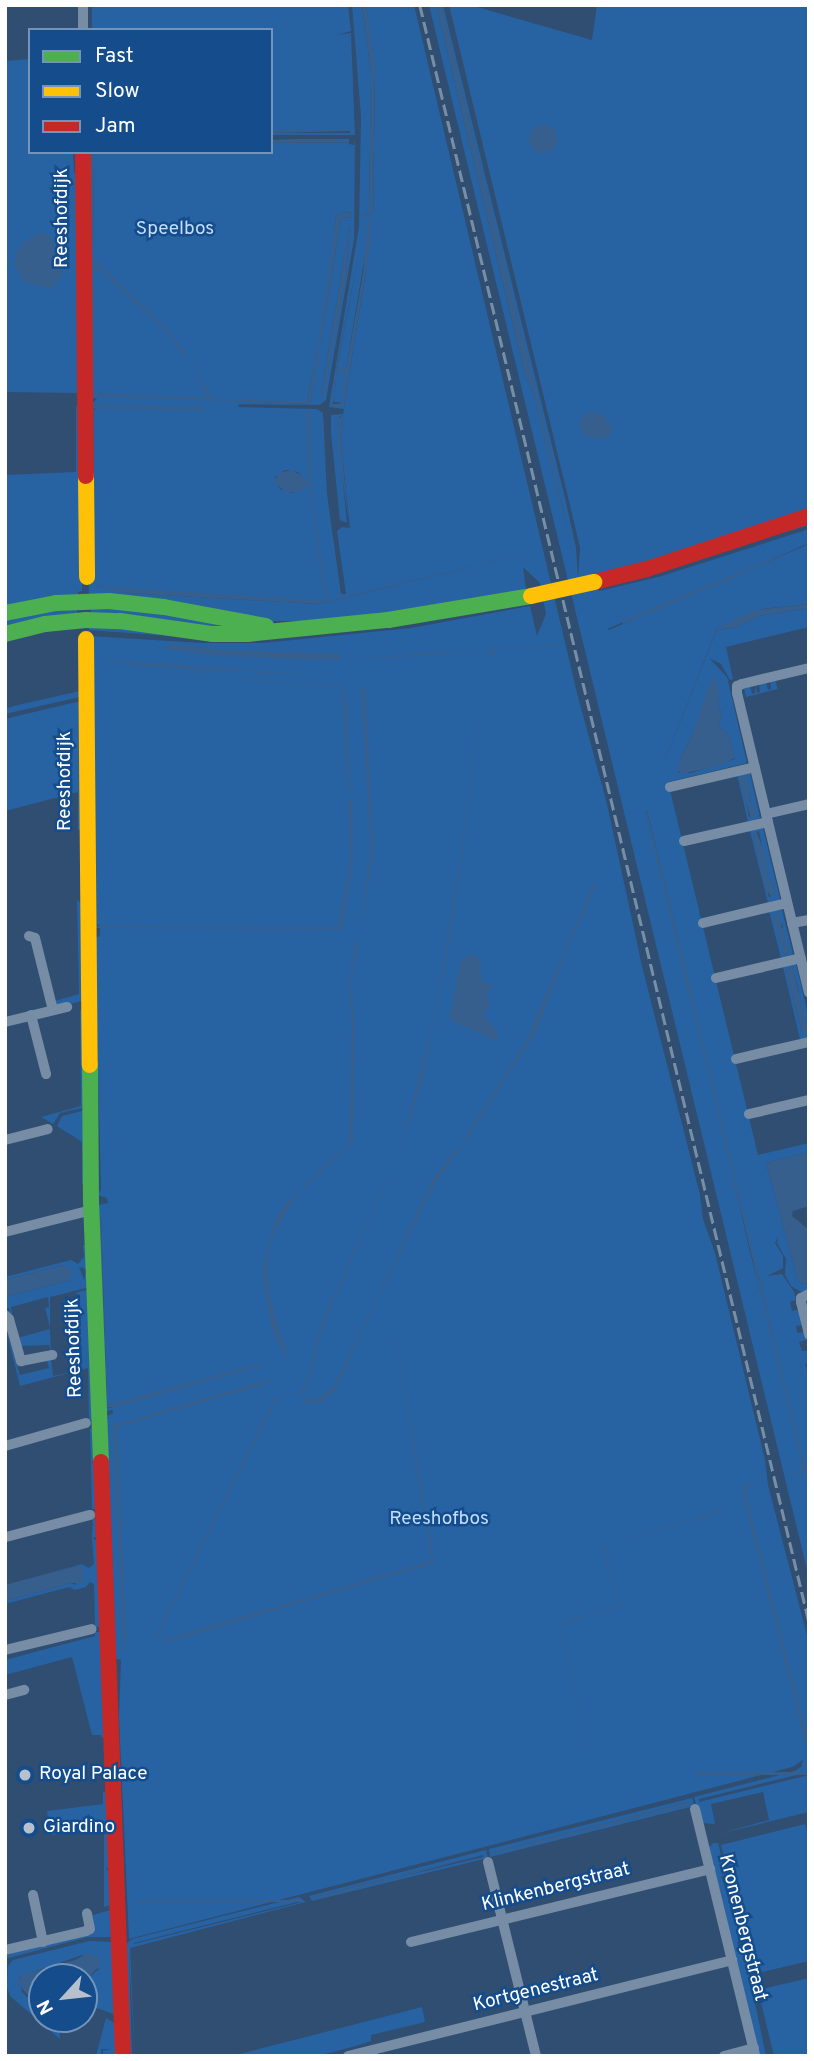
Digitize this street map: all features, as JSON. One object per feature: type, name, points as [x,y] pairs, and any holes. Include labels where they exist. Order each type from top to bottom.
[{"type":"street","points":[[83,5],[83,28]]},
{"type":"street","name":"Reeshofdijk","points":[[83,154],[87,577]]},
{"type":"street","points":[[5,634],[45,624],[86,620],[120,621],[213,634],[247,634],[388,620],[531,596],[647,569],[809,516]]},
{"type":"street","points":[[5,613],[56,603],[121,602],[281,629]]},
{"type":"street","name":"Reeshofdijk","points":[[86,639],[92,1210],[123,2056]]},
{"type":"street","points":[[809,668],[737,686],[809,992]]},
{"type":"street","points":[[670,787],[755,767]]},
{"type":"street","points":[[684,841],[809,804]]},
{"type":"street","points":[[703,923],[787,903]]},
{"type":"street","points":[[792,923],[809,920]]},
{"type":"street","points":[[29,936],[35,938],[53,1010]]},
{"type":"street","points":[[716,978],[801,958]]},
{"type":"street","points":[[5,1022],[66,1007]]},
{"type":"street","points":[[31,1015],[46,1074]]},
{"type":"street","points":[[736,1059],[809,1042]]},
{"type":"street","points":[[749,1114],[809,1100]]},
{"type":"street","points":[[5,1140],[48,1129]]},
{"type":"street","points":[[5,1231],[92,1210]]},
{"type":"street","points":[[809,1294],[801,1298],[801,1302],[809,1335]]},
{"type":"street","points":[[5,1315],[9,1319],[21,1361],[52,1355]]},
{"type":"street","points":[[5,1446],[86,1423]]},
{"type":"street","points":[[6,1536],[90,1515]]},
{"type":"street","points":[[5,1650],[92,1629]]},
{"type":"street","points":[[5,1695],[24,1690]]},
{"type":"street","name":"Kronenbergstraat","points":[[695,1809],[755,2052]]},
{"type":"street","points":[[488,1862],[536,2056]]},
{"type":"street","name":"Klinkenbergstraat","points":[[411,1942],[710,1869]]},
{"type":"street","points":[[33,1895],[43,1942]]},
{"type":"street","points":[[5,1950],[90,1928],[87,1913]]},
{"type":"street","name":"Kortgenestraat","points":[[348,2056],[732,1959]]},
{"type":"street","points":[[724,2056],[755,2052]]},
{"type":"green space","points":[[92,5],[348,5],[351,31],[337,35],[351,33],[355,135],[273,135],[350,133],[350,130],[273,130],[273,28],[92,28]]},
{"type":"green space","name":"Reeshofbos","points":[[352,5],[362,5],[371,73],[369,212],[362,214],[367,216],[373,213],[375,81],[366,5],[414,5],[577,693],[607,804],[642,966],[700,1195],[703,1219],[715,1253],[765,1460],[768,1485],[809,1643],[809,1772],[699,1799],[699,1802],[809,1775],[809,1812],[718,1834],[769,1820],[763,1792],[711,1804],[715,1824],[702,1823],[694,1797],[795,1771],[801,1767],[803,1760],[792,1767],[129,1939],[119,1717],[121,1660],[110,1657],[101,1419],[113,1413],[113,1410],[107,1411],[101,1406],[98,1331],[95,1206],[108,1203],[107,1198],[94,1194],[91,939],[100,936],[100,926],[96,923],[93,675],[94,925],[97,929],[91,927],[90,674],[93,672],[93,664],[90,663],[89,636],[203,643],[263,643],[411,628],[530,606],[537,636],[546,614],[540,583],[523,567],[526,590],[530,591],[435,609],[331,621],[258,621],[143,601],[89,598],[88,406],[97,399],[88,396],[87,154],[90,154],[91,396],[97,396],[94,393],[93,311],[94,264],[97,267],[98,264],[94,260],[93,154],[273,154],[273,143],[349,142],[354,145],[355,139],[354,239],[326,400],[320,405],[239,404],[238,407],[317,409],[323,413],[327,494],[341,594],[346,594],[337,531],[342,527],[350,528],[341,445],[343,415],[339,417],[338,432],[347,523],[340,520],[331,433],[331,415],[343,414],[344,409],[329,407],[359,227],[361,117]],"holes":[[[352,212],[351,217],[341,218],[320,347],[336,217],[340,213]],[[371,219],[366,272],[344,406],[332,406],[337,365],[358,257],[337,370],[346,369]],[[350,223],[346,277],[321,395]],[[319,351],[310,404],[238,401],[307,401]],[[97,404],[94,411],[94,577],[91,408]],[[285,470],[298,472],[308,485],[292,493],[280,489],[275,477]],[[537,551],[318,604],[127,593],[94,585],[126,591],[318,603]],[[95,939],[99,1193],[95,1053]],[[98,1218],[101,1218],[107,1405],[113,1404],[111,1408],[105,1407],[103,1402]],[[109,1417],[107,1420],[116,1657],[104,1418]]]},
{"type":"green space","points":[[429,5],[436,5],[525,375],[533,392],[570,539],[443,5],[565,498],[576,548],[578,578],[580,548],[449,5],[470,5],[592,40],[597,5],[809,5],[809,525],[596,589],[600,591],[662,576],[809,529],[809,543],[607,629],[809,544],[809,604],[761,609],[717,628],[655,785],[717,630],[736,627],[759,616],[809,608],[809,627],[726,647],[733,679],[730,680],[721,664],[709,658],[727,677],[747,763],[668,782],[758,1155],[809,1143],[809,1152],[766,1163],[797,1277],[800,1283],[809,1284],[809,1291],[801,1292],[791,1286],[785,1275],[786,1259],[777,1243],[778,1236],[775,1243],[783,1256],[783,1268],[767,1276],[782,1274],[794,1292],[796,1300],[790,1302],[792,1311],[799,1310],[802,1325],[796,1326],[797,1333],[804,1332],[806,1340],[799,1342],[802,1351],[809,1351],[809,1362],[805,1364],[809,1376],[809,1578]],"holes":[[[713,677],[719,693],[718,704],[722,715],[719,726],[728,734],[735,759],[691,773],[678,773],[680,759],[692,735]],[[647,811],[693,1006],[645,812]],[[720,1118],[773,1340],[749,1248]]]},
{"type":"green space","points":[[28,59],[28,154],[73,154],[76,173],[81,390],[76,393],[5,392],[5,61]]},
{"type":"green space","points":[[273,139],[349,139],[349,142]]},
{"type":"green space","points":[[337,370],[346,371],[342,403],[333,402]]},
{"type":"green space","points":[[81,403],[82,591],[78,592],[78,598],[5,610],[5,475],[76,472],[76,407]]},
{"type":"green space","points":[[533,602],[410,624],[224,640],[89,630],[89,624],[183,634]]},
{"type":"green space","points":[[91,606],[148,608],[249,627],[248,631],[211,630],[91,615]]},
{"type":"green space","points":[[77,607],[77,616],[5,630],[5,617]]},
{"type":"green space","points":[[775,680],[778,689],[746,697],[744,689],[750,686],[752,694],[755,693],[755,685],[757,693],[760,692],[759,684],[766,682],[768,690],[771,689],[770,681]]},
{"type":"green space","points":[[80,691],[80,697],[5,714],[5,709],[14,706]]},
{"type":"green space","points":[[80,702],[83,828],[78,830],[78,792],[5,811],[5,719]]},
{"type":"green space","points":[[750,773],[760,818],[748,822],[737,774]],"holes":[[[741,776],[750,789],[749,800],[756,816],[749,817]]]},
{"type":"green space","points":[[763,828],[780,899],[768,903],[750,831]],"holes":[[[759,831],[768,878],[773,883],[775,895],[769,897],[753,834]]]},
{"type":"green space","points":[[77,900],[84,905],[84,953],[79,954],[84,954],[82,1001],[57,1007],[55,1001],[79,994]]},
{"type":"green space","points":[[782,910],[793,954],[781,958],[769,911]],"holes":[[[774,914],[783,926],[782,932],[789,952],[785,955]]]},
{"type":"green space","points":[[796,964],[809,1019],[809,1039],[800,1039],[783,967]],"holes":[[[792,966],[798,988],[803,1035],[786,971]]]},
{"type":"green space","points":[[85,1009],[82,1108],[60,1113],[53,1124],[41,1117],[81,1106],[80,1010]]},
{"type":"green space","points":[[86,1110],[87,1182],[82,1184],[82,1142],[57,1126],[62,1116]]},
{"type":"green space","points":[[83,1245],[89,1245],[90,1270],[79,1267],[84,1280],[86,1271],[90,1287],[50,1297],[50,1327],[45,1308],[49,1307],[48,1297],[11,1307],[16,1336],[9,1308],[5,1308],[5,1297],[70,1280],[63,1265],[5,1280],[5,1277],[71,1260],[78,1264],[84,1257]]},
{"type":"green space","points":[[90,1289],[93,1420],[89,1420],[88,1368],[20,1386],[5,1325],[20,1375],[49,1368],[47,1361],[51,1357],[53,1376],[80,1370],[78,1294],[75,1293]]},
{"type":"green space","points":[[50,1329],[51,1352],[49,1345],[21,1346],[17,1338]]},
{"type":"green space","points":[[90,1429],[93,1429],[95,1461],[91,1462],[95,1463],[97,1509],[92,1509]]},
{"type":"green space","points":[[97,1518],[98,1536],[93,1538],[95,1541],[96,1538],[101,1627],[95,1627],[94,1584],[90,1582],[86,1587],[75,1590],[69,1587],[5,1604],[5,1601],[71,1583],[76,1585],[77,1566],[5,1585],[82,1564],[89,1568],[94,1564],[92,1537],[93,1519]]},
{"type":"green space","points":[[95,1632],[101,1632],[106,1735],[102,1738],[101,1735],[92,1735],[72,1657],[5,1675],[5,1660],[95,1636]]},
{"type":"green space","points":[[103,1792],[108,1792],[111,1864],[106,1869],[111,1872],[112,1905],[104,1907],[104,1829],[51,1835],[47,1811],[103,1804]]},
{"type":"green space","points":[[692,1798],[694,1806],[490,1857],[489,1849]],"holes":[[[689,1802],[689,1805],[494,1853]]]},
{"type":"green space","points":[[805,1824],[809,1840],[809,1961],[754,1974],[721,1845]]},
{"type":"green space","points":[[713,1843],[718,1843],[726,1875],[721,1876],[724,1885],[728,1884],[742,1940],[737,1942],[740,1951],[744,1950],[766,2056],[758,2056],[708,1849]]},
{"type":"green space","points":[[486,1850],[488,1858],[312,1901],[309,1896]],"holes":[[[483,1855],[483,1857],[312,1898]]]},
{"type":"green space","points":[[299,1897],[306,1902],[130,1948],[135,2056],[129,1954],[132,2056],[126,2056],[126,1944],[132,1939]],"holes":[[[301,1901],[302,1902],[134,1944]]]},
{"type":"green space","points":[[111,1910],[111,1937],[88,1937],[5,1959],[5,1955],[94,1931],[93,1915]]},
{"type":"green space","points":[[89,1941],[112,1942],[118,2016],[98,2008],[98,1963],[92,1963],[82,1955],[59,1963],[28,1963],[28,1974],[19,1977],[22,1992],[28,1998],[28,2011],[10,1996],[7,1987],[8,1966],[13,1960]]},
{"type":"green space","points":[[809,1978],[809,2056],[774,2056],[758,1990]]},
{"type":"green space","points":[[422,2007],[425,2022],[371,2035],[371,2041],[356,2046],[316,2056],[232,2056]]},
{"type":"green space","points":[[106,2018],[118,2025],[119,2056],[103,2056],[103,2051],[111,2049],[101,2049],[101,2056],[96,2056]]},
{"type":"shaded area","points":[[362,5],[366,5],[375,69],[373,213],[367,216],[362,214],[369,212],[371,73]]},
{"type":"shaded area","points":[[436,5],[441,5],[549,445],[569,540],[533,392],[525,375]]},
{"type":"shaded area","points":[[543,125],[553,129],[557,139],[553,149],[543,153],[533,149],[529,139],[533,129]]},
{"type":"shaded area","points":[[273,130],[353,131],[273,133]]},
{"type":"shaded area","points":[[273,140],[348,140],[349,142],[273,143]]},
{"type":"shaded area","points":[[90,154],[93,154],[94,260],[163,325],[187,355],[184,356],[163,329],[94,265],[94,393],[208,398],[189,358],[212,399],[307,401],[317,350],[320,351],[310,404],[91,396]]},
{"type":"shaded area","points":[[352,212],[351,217],[341,218],[320,348],[318,347],[336,217],[340,213]]},
{"type":"shaded area","points":[[368,219],[371,219],[370,246],[344,406],[332,406],[336,369],[358,257],[337,369],[346,369],[363,274]],"holes":[[[337,372],[345,372],[342,403],[333,404]]]},
{"type":"shaded area","points":[[350,222],[346,277],[323,396],[321,395]]},
{"type":"shaded area","points":[[43,232],[50,235],[61,259],[62,276],[52,289],[24,282],[14,265],[17,251],[26,240]]},
{"type":"shaded area","points":[[93,405],[204,408],[204,411],[94,408],[95,566]]},
{"type":"shaded area","points":[[306,412],[309,412],[312,498],[327,600],[538,551],[318,604],[127,593],[94,586],[325,601],[309,486],[298,492],[285,492],[274,481],[279,473],[291,470],[303,476],[309,484]]},
{"type":"shaded area","points":[[587,412],[596,412],[606,418],[613,429],[611,434],[604,439],[584,436],[579,423]]},
{"type":"shaded area","points":[[343,415],[341,445],[349,524],[338,449],[339,418]]},
{"type":"shaded area","points":[[809,543],[730,579],[623,624],[622,621]]},
{"type":"shaded area","points":[[809,604],[809,608],[759,616],[736,627],[717,630],[655,786],[717,628],[754,610]]},
{"type":"shaded area","points":[[169,644],[219,650],[341,654],[340,659],[318,660],[226,656],[165,649]]},
{"type":"shaded area","points":[[564,644],[495,649],[491,658],[488,649]]},
{"type":"shaded area","points":[[485,649],[421,656],[356,658]]},
{"type":"shaded area","points":[[103,660],[205,667],[338,677],[138,666]]},
{"type":"shaded area","points":[[111,671],[343,686],[347,708],[350,791],[348,792],[342,687]]},
{"type":"shaded area","points":[[486,678],[451,933],[422,1080],[399,1154],[432,1026],[450,926]]},
{"type":"shaded area","points":[[712,678],[716,678],[719,693],[718,704],[722,715],[719,726],[728,734],[735,758],[718,766],[681,774],[677,770],[680,759],[692,735]]},
{"type":"shaded area","points":[[361,688],[365,688],[374,851],[359,936],[371,848]]},
{"type":"shaded area","points":[[95,762],[97,926],[338,927],[350,860],[348,800],[352,801],[353,858],[342,929],[95,928]]},
{"type":"shaded area","points":[[745,775],[750,789],[749,802],[754,805],[756,816],[751,819],[739,778]]},
{"type":"shaded area","points":[[645,812],[693,998],[809,1489],[804,1472],[789,1474],[803,1469]]},
{"type":"shaded area","points":[[756,831],[765,853],[768,877],[773,883],[775,895],[772,897],[766,890],[753,834]]},
{"type":"shaded area","points":[[593,884],[596,886],[566,952],[536,1031],[469,1136],[462,1142],[526,1041]]},
{"type":"shaded area","points":[[778,913],[789,952],[784,955],[772,915]]},
{"type":"shaded area","points":[[355,941],[358,942],[351,984],[355,1027],[353,1142],[305,1187],[304,1185],[349,1143],[352,1026],[349,989]]},
{"type":"shaded area","points":[[471,954],[479,957],[482,981],[493,986],[486,994],[490,1006],[483,1015],[499,1033],[496,1041],[449,1019],[461,961]]},
{"type":"shaded area","points":[[792,966],[808,1031],[803,1035],[786,971]]},
{"type":"shaded area","points":[[458,1147],[461,1148],[433,1187],[375,1302],[335,1391],[320,1403],[308,1403],[301,1396],[316,1400],[333,1388],[433,1179]]},
{"type":"shaded area","points":[[809,1152],[809,1206],[793,1211],[792,1216],[809,1230],[809,1284],[800,1283],[797,1277],[766,1163]]},
{"type":"shaded area","points":[[396,1159],[322,1327],[305,1392],[291,1394],[304,1389],[320,1325]]},
{"type":"shaded area","points":[[300,1190],[273,1234],[267,1261],[269,1294],[287,1355],[285,1357],[272,1328],[263,1267],[274,1223],[287,1202]]},
{"type":"shaded area","points":[[98,1217],[101,1218],[107,1405],[259,1364],[264,1365],[116,1407],[105,1407]]},
{"type":"shaded area","points":[[63,1265],[73,1270],[70,1280],[5,1297],[5,1280]]},
{"type":"shaded area","points":[[392,1307],[434,1563],[164,1643],[163,1640],[431,1561]]},
{"type":"shaded area","points":[[271,1379],[269,1383],[117,1427],[126,1633],[124,1656],[113,1425]]},
{"type":"shaded area","points":[[279,1394],[157,1637],[152,1643],[275,1397]]},
{"type":"shaded area","points":[[755,1482],[744,1487],[809,1745],[809,1758],[740,1485]]},
{"type":"shaded area","points":[[734,1506],[710,1515],[621,1540]]},
{"type":"shaded area","points":[[617,1541],[603,1547],[621,1606],[561,1624],[602,1813],[560,1623],[620,1605],[601,1546]]},
{"type":"shaded area","points":[[77,1566],[84,1570],[83,1583],[71,1583],[5,1601],[5,1585]]},
{"type":"shaded area","points":[[695,1772],[809,1772],[809,1775],[695,1775]]},
{"type":"shaded area","points":[[689,1802],[690,1805],[494,1854],[493,1852]]},
{"type":"shaded area","points":[[483,1855],[313,1900],[312,1898],[356,1886]]},
{"type":"shaded area","points":[[302,1900],[302,1902],[139,1902]]},
{"type":"shaded area","points":[[89,1953],[99,1957],[100,1966],[98,1968],[98,1963],[65,1963]]},
{"type":"shaded area","points":[[28,1974],[28,1995],[18,1984],[20,1976]]},
{"type":"railway","points":[[420,5],[809,1621]]},
{"type":"traffic: fast","points":[[5,634],[45,624],[86,620],[120,621],[213,634],[247,634],[388,620],[531,596]]},
{"type":"traffic: fast","points":[[5,613],[56,603],[109,601],[164,607],[266,626]]},
{"type":"traffic: fast","points":[[90,1065],[91,1201],[101,1462]]},
{"type":"traffic: slow","points":[[86,476],[87,577]]},
{"type":"traffic: slow","points":[[531,596],[594,582]]},
{"type":"traffic: slow","points":[[86,639],[90,1065]]},
{"type":"traffic: jam","points":[[83,154],[86,476]]},
{"type":"traffic: jam","points":[[594,582],[647,569],[809,516]]},
{"type":"traffic: jam","points":[[101,1462],[123,2056]]},
{"type":"place","name":"Royal Palace","points":[[25,1775]]},
{"type":"place","name":"Giardino","points":[[29,1828]]},
{"type":"park label","name":"Speelbos","points":[[175,230]]}]
